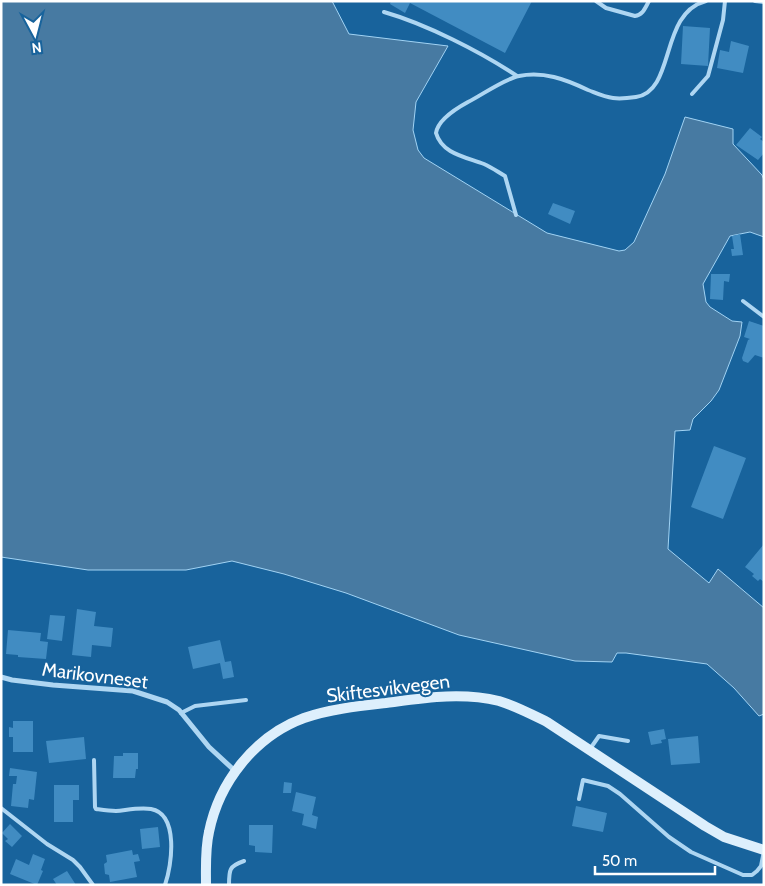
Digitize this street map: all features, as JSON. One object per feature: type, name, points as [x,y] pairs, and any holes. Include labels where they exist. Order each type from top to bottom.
[{"type":"main road","name":"Skiftesvikvegen","points":[[206,885],[206,854],[210,826],[222,792],[250,753],[267,739],[304,718],[340,709],[453,696],[484,699],[521,709],[547,722],[704,826],[724,837],[764,851]]},
{"type":"street","name":"Marikovneset","points":[[1,678],[133,691],[167,702],[181,713],[209,747],[236,771]]},
{"type":"lane","points":[[596,1],[606,8],[635,16],[644,10],[649,1]]},
{"type":"lane","points":[[516,214],[505,176],[484,164],[462,157],[446,149],[436,133],[438,125],[461,105],[517,76],[536,73],[554,76],[602,96],[615,99],[643,96],[650,92],[656,83],[679,22],[687,11],[697,4],[706,1]]},
{"type":"lane","points":[[692,94],[708,76],[723,20],[725,1]]},
{"type":"lane","points":[[755,1],[764,2]]},
{"type":"lane","points":[[384,12],[399,16],[448,38],[500,64],[517,76]]},
{"type":"lane","points":[[743,301],[764,317]]},
{"type":"lane","points":[[181,713],[195,706],[246,700]]},
{"type":"lane","points":[[589,750],[599,736],[628,741]]},
{"type":"lane","points":[[94,760],[96,809],[113,811],[152,809],[164,817],[167,822],[170,830],[171,857],[165,885]]},
{"type":"lane","points":[[578,800],[583,780],[608,786],[620,794],[669,837],[691,852],[742,875],[752,875],[757,871],[761,866],[764,851]]},
{"type":"lane","points":[[1,808],[47,844],[73,860],[93,885]]},
{"type":"lane","points":[[229,885],[230,869],[234,864],[244,861]]},
{"type":"lane","points":[[757,871],[764,874]]},
{"type":"water","points":[[1,1],[332,1],[349,34],[448,46],[416,102],[413,130],[418,150],[424,158],[547,233],[619,251],[625,250],[634,242],[665,174],[685,117],[733,129],[733,144],[762,175],[764,180],[764,237],[750,232],[730,236],[703,284],[706,302],[710,307],[732,321],[742,322],[740,336],[719,390],[693,419],[690,430],[675,431],[668,549],[709,583],[718,569],[764,608],[764,714],[759,716],[734,688],[707,664],[626,653],[617,653],[612,662],[575,661],[459,635],[346,593],[284,574],[232,561],[186,570],[88,570],[1,557]]},
{"type":"building","points":[[391,1],[532,1],[505,53],[410,3],[405,13],[390,4]]},
{"type":"building","points":[[683,26],[710,28],[708,66],[681,64]]},
{"type":"building","points":[[731,41],[749,46],[743,73],[717,68],[720,50],[729,52]]},
{"type":"building","points":[[750,128],[762,137],[760,139],[764,142],[764,153],[758,160],[736,145]]},
{"type":"building","points":[[553,203],[575,211],[570,224],[548,214]]},
{"type":"building","points":[[740,234],[743,255],[732,256],[731,249],[734,249],[732,236]]},
{"type":"building","points":[[711,274],[730,274],[729,282],[724,281],[723,300],[710,299]]},
{"type":"building","points":[[749,321],[764,326],[764,358],[755,355],[748,363],[743,361],[742,358],[750,339],[744,337]]},
{"type":"building","points":[[714,446],[746,458],[723,519],[691,507]]},
{"type":"building","points":[[764,544],[764,582],[760,579],[758,581],[752,576],[754,574],[745,567]]},
{"type":"building","points":[[77,609],[96,612],[94,626],[113,628],[111,647],[92,645],[91,657],[72,655]]},
{"type":"building","points":[[50,615],[65,616],[62,641],[47,639]]},
{"type":"building","points":[[8,630],[41,633],[40,641],[48,642],[46,659],[6,654]]},
{"type":"building","points":[[220,640],[225,662],[231,661],[234,677],[223,679],[220,663],[193,669],[188,647]]},
{"type":"building","points":[[13,721],[33,721],[33,752],[13,752],[13,737],[9,737],[9,727],[13,728]]},
{"type":"building","points":[[664,729],[666,739],[661,740],[662,743],[651,745],[648,732]]},
{"type":"building","points":[[698,736],[700,763],[671,765],[668,739]]},
{"type":"building","points":[[84,737],[86,759],[49,763],[46,741]]},
{"type":"building","points":[[123,753],[138,753],[138,769],[136,769],[135,778],[113,778],[114,756],[123,756]]},
{"type":"building","points":[[10,768],[37,772],[34,800],[29,799],[28,808],[11,806],[13,784],[16,784],[17,776],[9,776]]},
{"type":"building","points":[[284,782],[292,783],[291,793],[283,793]]},
{"type":"building","points":[[54,785],[79,785],[79,800],[73,800],[73,822],[54,822]]},
{"type":"building","points":[[296,792],[316,797],[312,815],[318,817],[316,829],[302,825],[304,814],[292,811]]},
{"type":"building","points":[[576,806],[607,813],[603,832],[572,826]]},
{"type":"building","points":[[10,824],[22,836],[12,847],[5,841],[8,839],[2,833]]},
{"type":"building","points":[[249,825],[273,825],[272,853],[255,852],[255,846],[249,845]]},
{"type":"building","points":[[158,827],[160,847],[142,849],[140,829]]},
{"type":"building","points":[[132,850],[133,855],[138,854],[140,861],[134,862],[137,877],[110,882],[109,875],[105,874],[104,864],[107,862],[106,855]]},
{"type":"building","points":[[33,854],[45,859],[41,870],[43,871],[37,885],[10,874],[16,859],[29,865]]},
{"type":"building","points":[[67,871],[76,885],[57,885],[53,879]]}]
